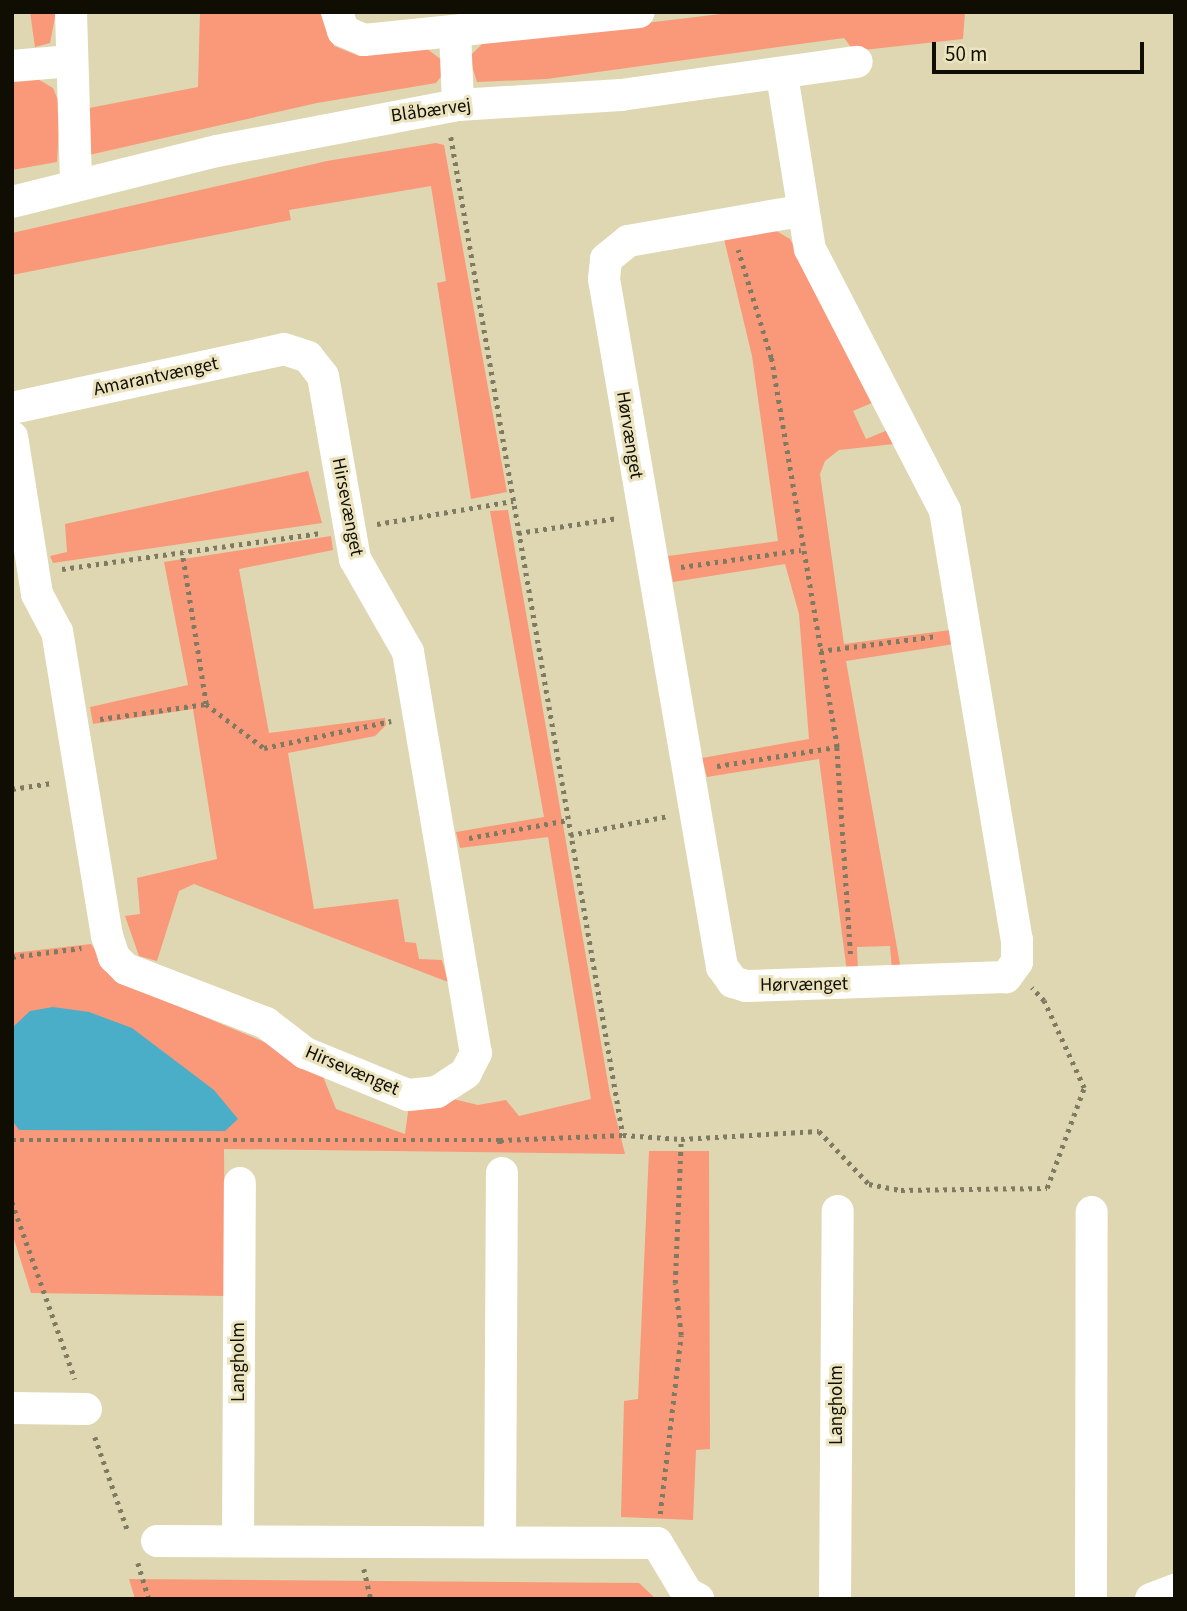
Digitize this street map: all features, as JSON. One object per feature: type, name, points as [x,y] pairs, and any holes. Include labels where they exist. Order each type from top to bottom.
[{"type":"street","points":[[71,12],[76,184]]},
{"type":"street","points":[[337,12],[343,31],[364,40],[639,12]]},
{"type":"street","points":[[452,106],[455,32]]},
{"type":"street","points":[[12,66],[71,61]]},
{"type":"street","name":"Blåbærvej","points":[[12,201],[76,184],[338,126],[452,106],[621,95],[782,75],[857,62]]},
{"type":"street","points":[[782,75],[800,211],[810,249],[945,510],[1017,940],[1014,966]]},
{"type":"street","name":"Hørvænget","points":[[800,211],[628,241],[606,259],[604,279],[642,515],[722,967],[733,982],[746,986],[987,981],[1006,976],[1014,966]]},
{"type":"street","name":"Amarantvænget","points":[[12,408],[284,349],[299,354]]},
{"type":"street","name":"Hirsevænget","points":[[12,437],[37,594],[57,632],[110,945],[126,969],[266,1023],[305,1053],[408,1095],[437,1092],[466,1073],[476,1054],[408,652],[355,559],[323,376],[308,357],[299,354]]},
{"type":"street","points":[[500,1542],[502,1173]]},
{"type":"street","name":"Langholm","points":[[238,1541],[240,1183]]},
{"type":"street","name":"Langholm","points":[[835,1599],[838,1211]]},
{"type":"street","points":[[1091,1599],[1092,1212]]},
{"type":"street","points":[[12,1408],[86,1409]]},
{"type":"street","points":[[157,1541],[657,1543],[687,1593],[698,1599]]},
{"type":"street","points":[[1151,1599],[1175,1590]]},
{"type":"path","points":[[452,106],[518,533],[623,1135]]},
{"type":"path","points":[[730,223],[771,358],[837,747],[853,984]]},
{"type":"path","points":[[34,573],[350,529],[513,500]]},
{"type":"path","points":[[518,533],[642,515]]},
{"type":"path","points":[[652,571],[802,550]]},
{"type":"path","points":[[182,551],[206,704],[264,748],[419,715]]},
{"type":"path","points":[[820,651],[967,632]]},
{"type":"path","points":[[72,723],[206,704]]},
{"type":"path","points":[[688,771],[837,747]]},
{"type":"path","points":[[12,789],[81,778]]},
{"type":"path","points":[[570,835],[696,811]]},
{"type":"path","points":[[440,843],[568,820]]},
{"type":"path","points":[[12,957],[110,945]]},
{"type":"path","points":[[12,1140],[500,1140],[623,1135],[681,1139],[819,1130],[869,1184],[901,1190],[1047,1188],[1084,1088],[1044,1001],[1014,966]]},
{"type":"path","points":[[657,1543],[681,1335],[675,1283],[681,1139]]},
{"type":"path","points":[[500,1140],[502,1173]]},
{"type":"shaded area","points":[[30,12],[56,12],[50,43],[35,47]]},
{"type":"shaded area","points":[[200,12],[326,14],[334,46],[359,56],[426,48],[443,61],[443,74],[436,83],[317,103],[89,155],[84,109],[198,87]]},
{"type":"shaded area","points":[[738,12],[965,12],[963,39],[854,51],[844,38],[547,79],[477,82],[472,66],[472,54],[484,42]]},
{"type":"shaded area","points":[[36,78],[53,88],[60,105],[57,162],[12,170],[12,81]]},
{"type":"shaded area","points":[[436,143],[444,145],[507,492],[471,499],[437,283],[446,281],[431,186],[289,210],[291,220],[12,275],[12,233],[327,161]]},
{"type":"shaded area","points":[[773,229],[790,239],[874,402],[853,411],[866,439],[888,430],[894,444],[839,450],[825,461],[820,474],[844,644],[958,629],[961,643],[846,661],[901,970],[892,970],[890,946],[857,947],[858,971],[847,972],[819,759],[707,777],[702,758],[809,739],[799,614],[785,564],[673,582],[668,556],[778,541],[752,356],[724,239]]},
{"type":"shaded area","points":[[308,471],[322,523],[53,563],[50,556],[67,552],[65,524]]},
{"type":"shaded area","points":[[508,510],[610,1094],[625,1154],[224,1149],[225,1296],[31,1293],[12,1233],[12,953],[91,944],[114,979],[269,1044],[322,1074],[336,1109],[405,1134],[409,1105],[453,1099],[478,1105],[506,1100],[519,1116],[591,1099],[548,837],[460,848],[456,832],[544,817],[490,511]]},
{"type":"shaded area","points":[[331,536],[333,550],[239,569],[269,733],[385,718],[386,725],[375,736],[288,753],[314,909],[398,899],[405,942],[416,943],[419,959],[442,960],[448,982],[194,884],[179,891],[157,961],[139,956],[125,916],[140,914],[137,878],[217,859],[193,709],[93,724],[90,707],[188,685],[164,562]]},
{"type":"shaded area","points":[[649,1151],[709,1151],[710,1449],[696,1450],[693,1520],[621,1517],[624,1401],[638,1399]]},
{"type":"shaded area","points":[[129,1579],[639,1583],[656,1599],[135,1599]]},
{"type":"water","points":[[53,1007],[89,1012],[132,1028],[214,1090],[238,1119],[225,1131],[19,1130],[12,1120],[12,1028],[30,1011]]}]
